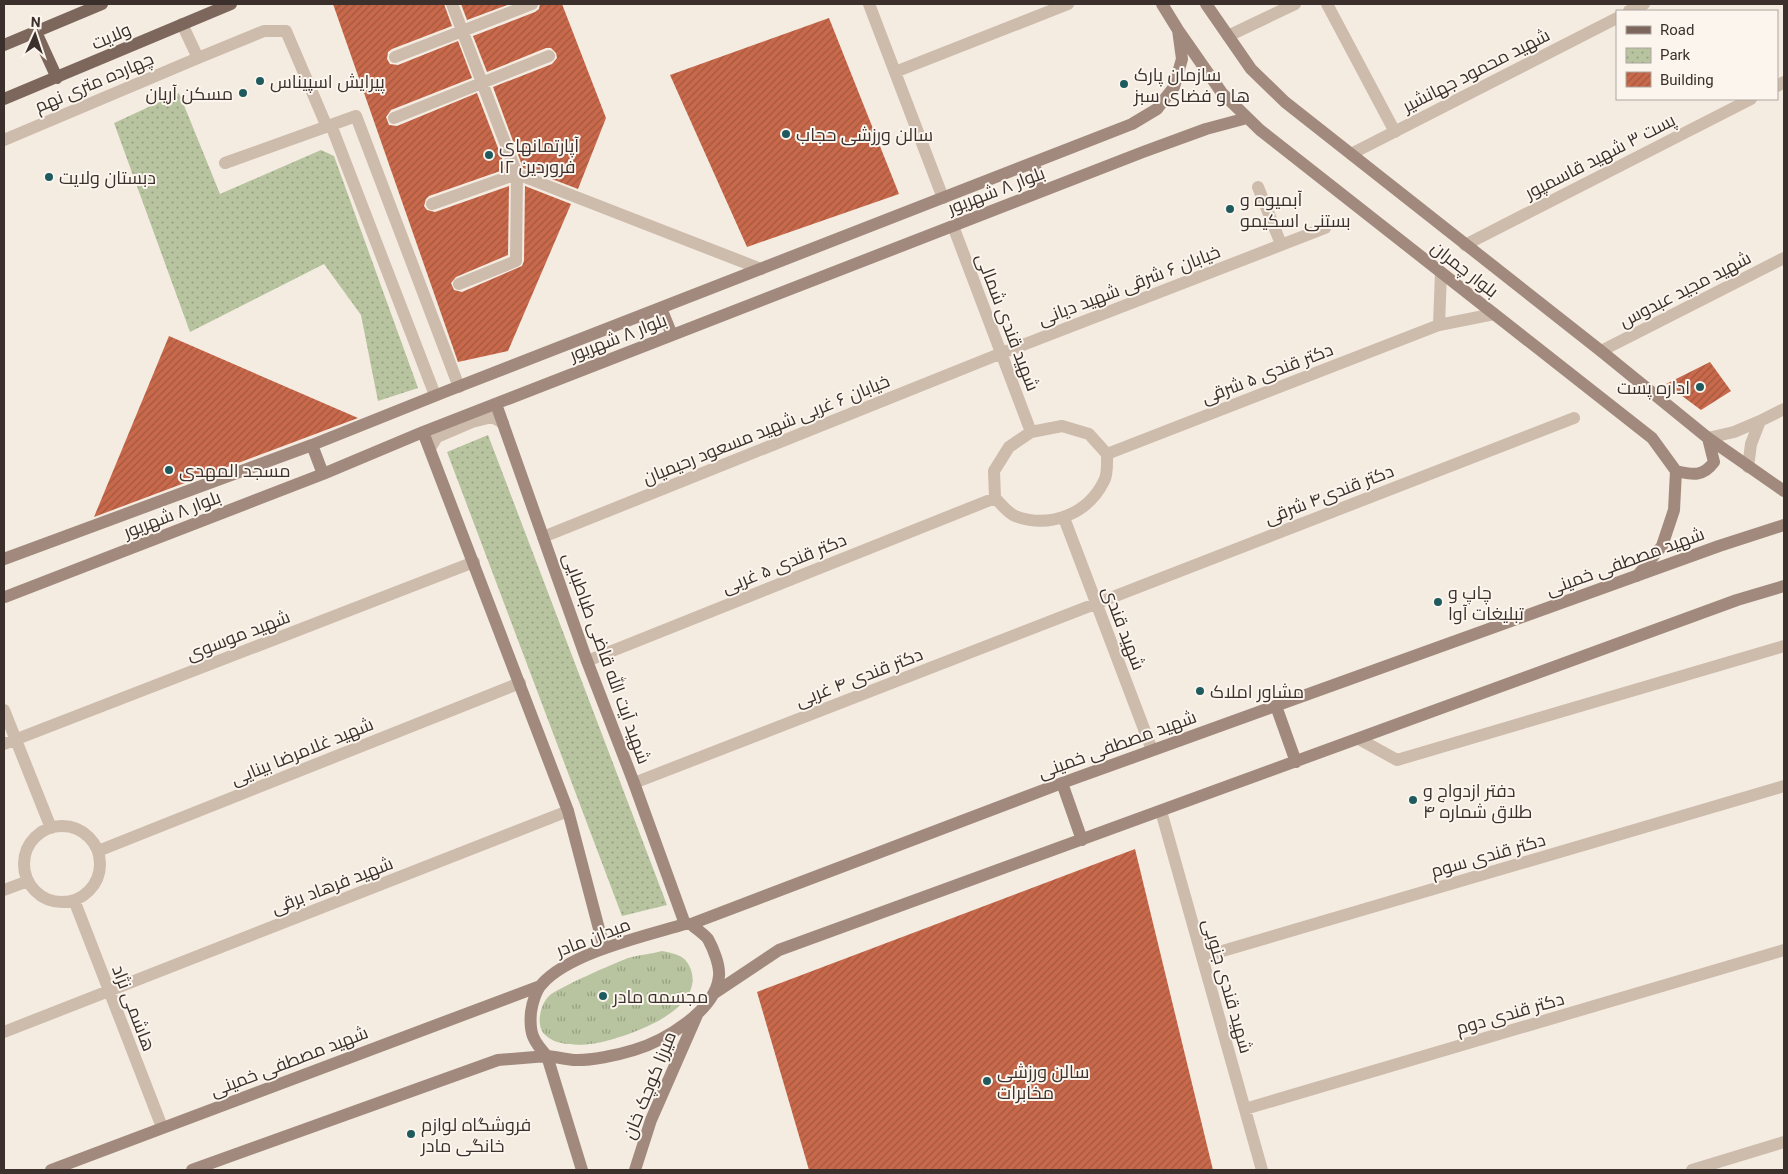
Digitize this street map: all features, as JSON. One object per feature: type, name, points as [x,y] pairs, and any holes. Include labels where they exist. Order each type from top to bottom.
[{"type":"main road","name":"ولایت","points":[[4,45],[102,4]]},
{"type":"main road","name":"ولایت","points":[[4,99],[231,4]]},
{"type":"main road","name":"بلوار چمران","points":[[1162,4],[1222,93],[1260,130],[1652,438],[1676,471]]},
{"type":"main road","name":"بلوار چمران","points":[[1206,4],[1251,69],[1284,102],[1601,351],[1708,438],[1784,490]]},
{"type":"main road","name":"بلوار ۸ شهریور","points":[[4,560],[312,445],[458,386],[1132,124],[1157,110],[1174,86],[1182,59],[1178,30]]},
{"type":"main road","points":[[36,32],[57,78]]},
{"type":"main road","name":"بلوار ۸ شهریور","points":[[4,597],[323,474],[424,432],[1044,190],[1197,132],[1248,118]]},
{"type":"main road","points":[[1033,163],[1044,190]]},
{"type":"main road","points":[[661,308],[672,335]]},
{"type":"main road","name":"شهید آیت الله قاضی طباطبایی","points":[[496,404],[587,661],[688,924]]},
{"type":"main road","points":[[424,432],[568,811],[604,948]]},
{"type":"main road","points":[[1637,576],[1662,546],[1674,510],[1676,471],[1691,475],[1707,471],[1714,462],[1708,438]]},
{"type":"main road","points":[[312,445],[323,474]]},
{"type":"main road","name":"شهید مصطفی خمینی","points":[[688,924],[1062,782],[1784,525]]},
{"type":"main road","points":[[713,994],[779,950],[1737,600],[1784,586]]},
{"type":"main road","points":[[1276,706],[1296,762]]},
{"type":"main road","points":[[1062,782],[1082,840]]},
{"type":"main road","points":[[192,1170],[498,1060],[547,1056],[576,1060],[634,1050],[668,1035],[698,1014],[713,994],[719,976],[716,958],[707,938],[688,924]]},
{"type":"main road","name":"میدان مادر","points":[[547,1056],[535,1043],[530,1026],[532,1008],[540,986],[555,971],[604,948],[688,924]]},
{"type":"main road","name":"شهید مصطفی خمینی","points":[[51,1170],[540,986]]},
{"type":"main road","name":"میرزا کوچک خان","points":[[635,1170],[651,1120],[698,1014]]},
{"type":"main road","points":[[547,1056],[582,1170]]},
{"type":"street","points":[[452,4],[517,174],[516,261],[458,284]]},
{"type":"street","points":[[395,58],[532,4]]},
{"type":"street","points":[[869,4],[943,198]]},
{"type":"street","points":[[895,72],[1068,4]]},
{"type":"street","points":[[1228,36],[1295,4]]},
{"type":"street","points":[[1326,4],[1395,132]]},
{"type":"street","points":[[1631,10],[1644,4]]},
{"type":"street","name":"شهید محمود جهانشیر","points":[[1351,154],[1616,19]]},
{"type":"street","points":[[182,24],[198,58]]},
{"type":"street","name":"چهارده متری نهم","points":[[4,140],[264,31],[286,31],[329,126]]},
{"type":"street","points":[[394,118],[549,56]]},
{"type":"street","name":"پست ۳ شهید قاسمپور","points":[[1465,244],[1749,100]]},
{"type":"street","points":[[225,163],[356,116],[458,386]]},
{"type":"street","points":[[329,126],[436,396]]},
{"type":"street","points":[[432,204],[517,174],[761,269]]},
{"type":"street","points":[[1258,187],[1281,244]]},
{"type":"street","name":"شهید قندی شمالی","points":[[953,226],[1031,432]]},
{"type":"street","name":"خیابان ۶ شرقی شهید دیانی","points":[[1002,353],[1325,228]]},
{"type":"street","name":"شهید مجید عبدوس","points":[[1601,351],[1784,258]]},
{"type":"street","points":[[1439,325],[1441,272]]},
{"type":"street","name":"دکتر قندی ۵ شرقی","points":[[1107,454],[1439,325],[1494,314]]},
{"type":"street","name":"خیابان ۶ غربی شهید مسعود رحیمیان","points":[[543,537],[1002,353]]},
{"type":"street","points":[[1708,438],[1734,432],[1784,409]]},
{"type":"street","points":[[430,448],[437,437],[472,422],[492,417],[502,422]]},
{"type":"street","name":"دکتر قندی۴ شرقی","points":[[1096,604],[1574,418]]},
{"type":"street","points":[[1748,467],[1751,444],[1760,421]]},
{"type":"street","points":[[1062,426],[1089,434],[1107,454],[1105,480],[1095,495],[1090,502],[1064,518],[1040,521],[1014,515],[994,498],[994,471],[1009,447],[1031,432],[1062,426]]},
{"type":"street","name":"دکتر قندی ۵ غربی","points":[[587,661],[994,498]]},
{"type":"street","name":"شهید قندی","points":[[1064,518],[1152,750]]},
{"type":"street","name":"شهید موسوی","points":[[9,742],[474,562]]},
{"type":"street","name":"دکتر قندی ۴ غربی","points":[[634,783],[1096,604]]},
{"type":"street","points":[[1359,739],[1397,760],[1784,646]]},
{"type":"street","name":"شهید غلامرضا بینایی","points":[[98,851],[520,683]]},
{"type":"street","points":[[4,710],[9,742],[51,828]]},
{"type":"street","name":"دکتر قندی سوم","points":[[1202,957],[1784,786]]},
{"type":"street","name":"شهید فرهاد برقی","points":[[4,1032],[568,811]]},
{"type":"street","name":"شهید قندی جنوبی","points":[[1160,811],[1262,1170]]},
{"type":"street","points":[[60,826],[72,828],[83,833],[92,841],[98,851],[100,868],[94,885],[86,894],[74,900],[64,902],[52,901],[32,888],[28,881],[24,866],[30,844],[38,835],[51,828],[60,826]]},
{"type":"street","points":[[4,890],[28,881]]},
{"type":"street","name":"هاشمی نژاد","points":[[74,900],[162,1127]]},
{"type":"street","name":"دکتر قندی دوم","points":[[1245,1109],[1784,950]]},
{"type":"street","points":[[1692,1170],[1784,1142]]},
{"type":"green space","points":[[179,93],[220,194],[321,150],[334,156],[418,388],[378,401],[361,315],[324,264],[190,332],[114,123]]},
{"type":"green space","points":[[488,435],[667,905],[622,916],[447,452]]},
{"type":"green space","points":[[662,951],[676,954],[686,961],[691,970],[692,984],[687,997],[664,1018],[632,1033],[597,1043],[563,1044],[545,1035],[541,1027],[540,1013],[545,1001],[554,992],[628,958]]},
{"type":"building","points":[[333,4],[444,4],[452,26],[392,49],[388,52],[387,59],[390,64],[398,65],[458,41],[472,78],[391,110],[386,117],[389,125],[397,126],[477,93],[506,169],[429,196],[424,206],[427,210],[435,212],[509,186],[508,255],[456,277],[451,283],[454,290],[462,292],[522,266],[524,261],[525,186],[571,204],[508,351],[458,362]]},
{"type":"building","points":[[461,4],[510,4],[467,20]]},
{"type":"building","points":[[540,4],[562,4],[606,118],[578,189],[523,168],[493,87],[552,64],[557,58],[556,53],[551,48],[546,48],[487,72],[473,36],[535,12],[539,9]]},
{"type":"building","name":"سالن ورزشی حجاب","points":[[829,18],[899,194],[747,247],[670,75]]},
{"type":"building","name":"مسجد المهدی","points":[[169,336],[358,418],[94,517]]},
{"type":"building","name":"اداره پست","points":[[1710,362],[1731,391],[1701,410],[1666,384]]},
{"type":"building","name":"سالن ورزشی مخابرات","points":[[1135,849],[1213,1170],[809,1170],[757,992]]},
{"type":"place","name":"پیرایش اسپیناس","points":[[260,81]]},
{"type":"place","name":"سازمان پارک ها و فضای سبز","points":[[1124,84]]},
{"type":"place","name":"مسکن آریان","points":[[243,93]]},
{"type":"place","name":"سالن ورزشی حجاب","points":[[786,134]]},
{"type":"place","name":"آپارتمانهای ۱۲ فروردین","points":[[489,155]]},
{"type":"place","name":"دبستان ولایت","points":[[49,177]]},
{"type":"place","name":"آبمیوه و بستنی اسکیمو","points":[[1230,209]]},
{"type":"place","name":"اداره پست","points":[[1700,387]]},
{"type":"place","name":"مسجد المهدی","points":[[169,470]]},
{"type":"place","name":"چاپ و تبلیغات آوا","points":[[1438,602]]},
{"type":"place","name":"مشاور املاک","points":[[1200,691]]},
{"type":"place","name":"دفتر ازدواج و طلاق شماره ۴","points":[[1413,800]]},
{"type":"place","name":"مجسمه مادر","points":[[603,996]]},
{"type":"place","name":"سالن ورزشی مخابرات","points":[[987,1081]]},
{"type":"place","name":"فروشگاه لوازم خانگی مادر","points":[[411,1134]]}]
